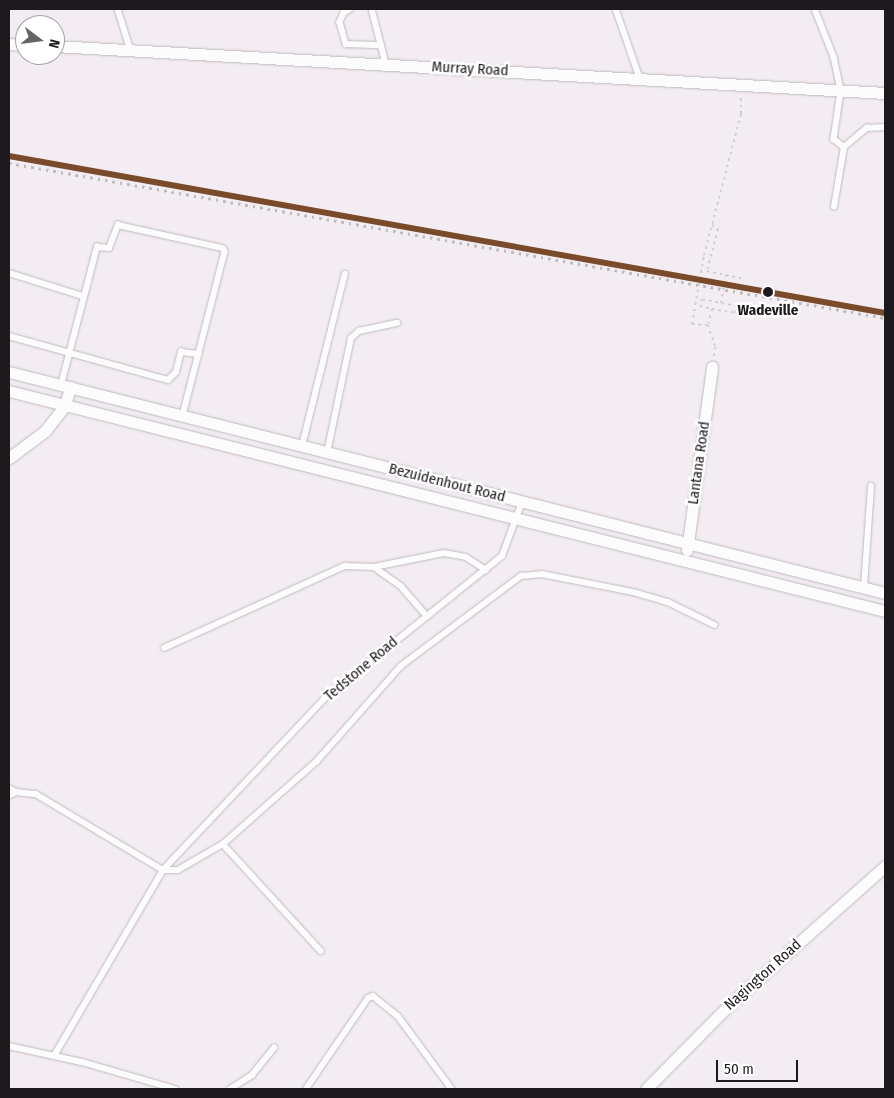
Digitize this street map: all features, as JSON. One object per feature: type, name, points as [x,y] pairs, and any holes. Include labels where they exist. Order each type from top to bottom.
[{"type":"street","name":"Murray Road","points":[[65,47],[885,93]]},
{"type":"street","name":"Lantana Road","points":[[686,559],[712,367]]},
{"type":"street","name":"Bezuidenhout Road","points":[[9,372],[885,593]]},
{"type":"street","points":[[9,458],[45,432],[65,405],[66,386]]},
{"type":"street","name":"Bezuidenhout Road","points":[[9,390],[686,559],[885,611]]},
{"type":"street","points":[[187,417],[187,435]]},
{"type":"street","points":[[327,470],[329,454]]},
{"type":"street","points":[[564,529],[567,513]]},
{"type":"street","points":[[861,605],[864,587]]},
{"type":"street","name":"Nagington Road","points":[[646,1089],[729,1006],[885,866]]},
{"type":"lane","points":[[118,9],[131,51]]},
{"type":"lane","points":[[351,9],[340,22],[346,44],[381,45]]},
{"type":"lane","points":[[372,9],[386,64]]},
{"type":"lane","points":[[616,9],[640,78]]},
{"type":"lane","points":[[815,9],[834,57],[841,90],[834,139],[844,147]]},
{"type":"lane","points":[[834,207],[844,147],[866,128],[885,127]]},
{"type":"lane","points":[[66,386],[70,353],[97,247],[109,248],[118,225],[223,248],[225,252],[199,354],[187,417]]},
{"type":"lane","points":[[9,273],[83,296]]},
{"type":"lane","points":[[302,446],[345,274]]},
{"type":"lane","points":[[329,454],[351,338],[359,331],[397,323]]},
{"type":"lane","points":[[9,336],[168,380],[176,372],[181,352],[199,354]]},
{"type":"lane","points":[[864,587],[871,486]]},
{"type":"lane","name":"Tedstone Road","points":[[54,1056],[163,870],[324,699],[502,556],[522,502]]},
{"type":"lane","points":[[164,648],[346,566],[374,567],[444,553],[466,557],[486,570]]},
{"type":"lane","points":[[374,567],[402,586],[427,616]]},
{"type":"lane","points":[[9,788],[16,792],[36,794],[54,803],[163,870],[190,865],[223,844],[316,762],[402,666],[521,576],[542,574],[633,592],[668,602],[715,625]]},
{"type":"lane","points":[[9,796],[16,792]]},
{"type":"lane","points":[[223,844],[321,951]]},
{"type":"lane","points":[[306,1089],[368,998],[373,996],[398,1016],[452,1089]]},
{"type":"lane","points":[[9,1046],[54,1056],[175,1089]]},
{"type":"lane","points":[[230,1089],[252,1075],[274,1048]]},
{"type":"path","points":[[708,325],[692,324],[704,255],[741,114],[741,84]]},
{"type":"path","points":[[712,225],[718,229],[707,271],[742,278]]},
{"type":"path","points":[[721,303],[726,275]]},
{"type":"path","points":[[702,299],[721,303],[737,306],[736,313],[700,306],[702,299]]},
{"type":"path","points":[[712,309],[708,325],[715,347],[712,367]]},
{"type":"railway","points":[[9,163],[885,318]]},
{"type":"transit line","points":[[9,156],[885,313]]},
{"type":"place","name":"Wadeville","points":[[768,292]]}]
